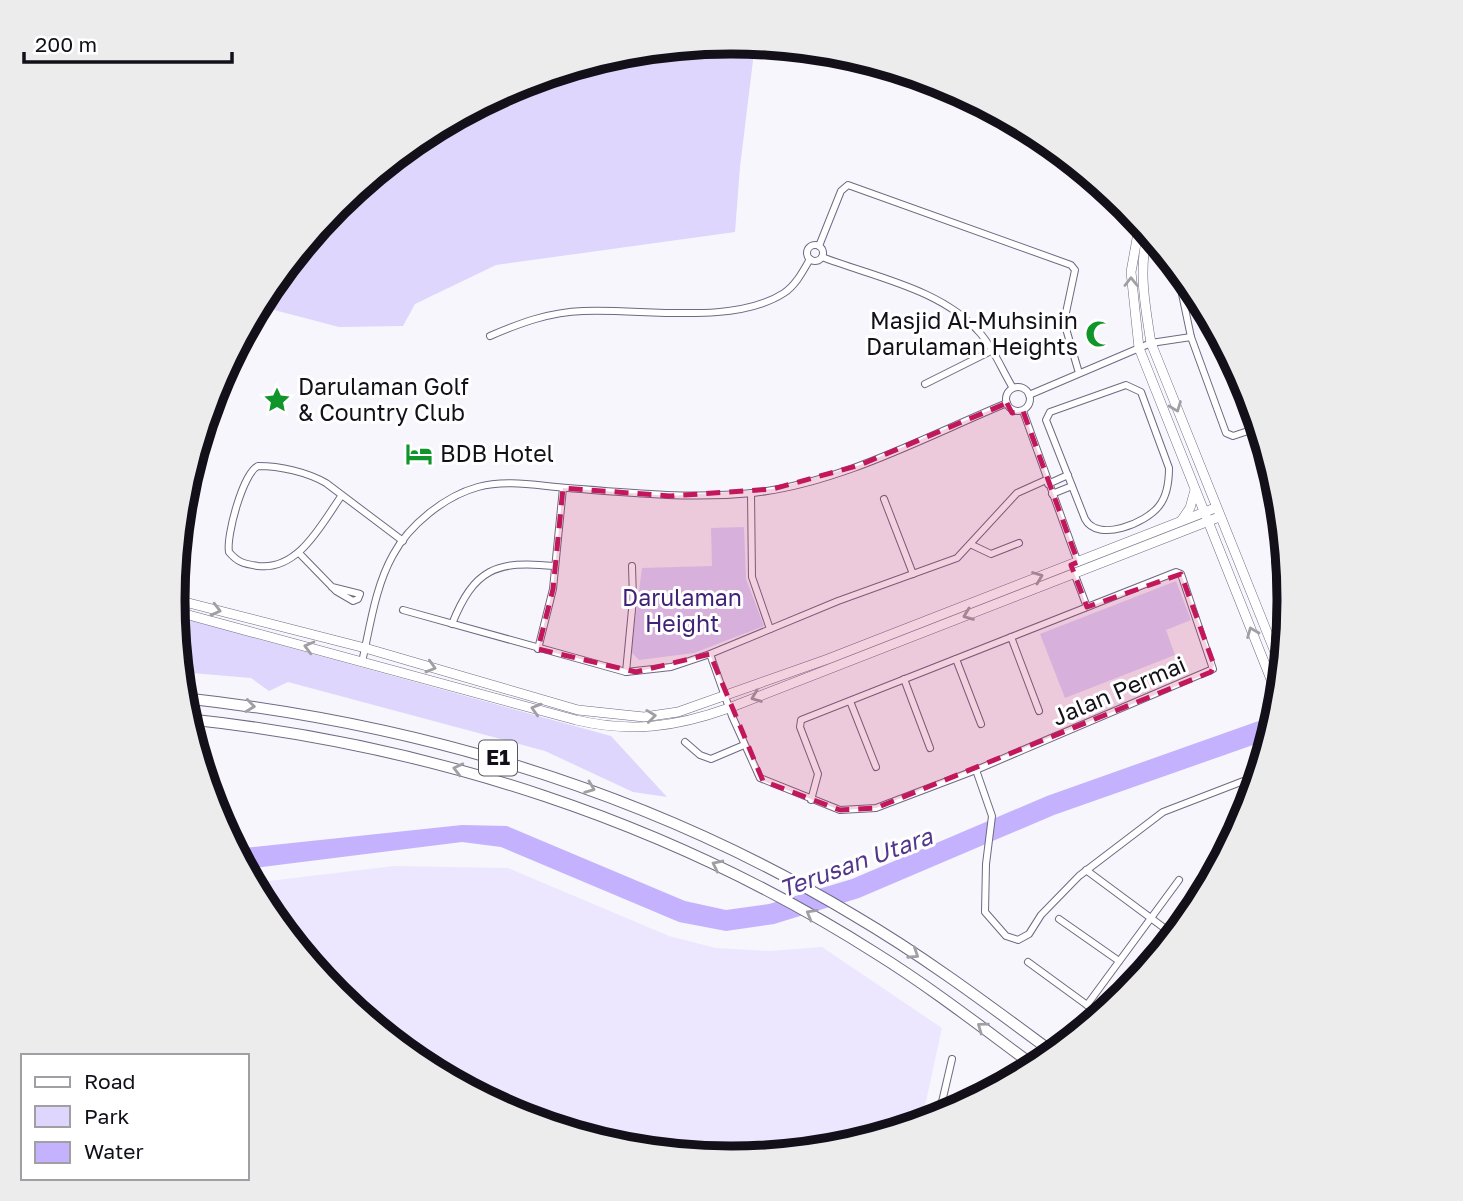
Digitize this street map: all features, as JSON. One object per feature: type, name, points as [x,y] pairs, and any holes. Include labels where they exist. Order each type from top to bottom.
[{"type":"highway","name":"E1","points":[[195,700],[339,720],[481,753],[559,777],[637,807],[794,881],[857,916],[948,976],[1046,1047]]},
{"type":"highway","name":"E1","points":[[199,721],[294,733],[379,750],[506,782],[642,831],[778,895],[844,933],[921,982],[1027,1060]]},
{"type":"street","points":[[822,257],[819,246],[841,191],[848,186],[1071,265],[1075,270],[1075,280],[1065,322],[1079,373]]},
{"type":"street","points":[[1138,235],[1131,272],[1139,348],[1272,680]]},
{"type":"street","points":[[1145,244],[1142,288],[1151,343],[1275,653]]},
{"type":"street","points":[[810,259],[807,255],[809,248],[819,246]]},
{"type":"street","points":[[810,259],[818,260],[822,257]]},
{"type":"street","points":[[822,257],[945,305],[973,326],[1013,388]]},
{"type":"street","points":[[490,336],[517,324],[567,312],[713,311],[751,306],[784,293],[810,259]]},
{"type":"street","points":[[1183,293],[1191,337],[1226,433],[1233,436],[1251,430]]},
{"type":"street","points":[[1030,395],[1151,343],[1191,337]]},
{"type":"street","points":[[925,384],[991,351]]},
{"type":"street","points":[[1021,387],[1030,395],[1029,405],[1023,411],[1015,411],[1007,403],[1006,396],[1013,388],[1021,387]]},
{"type":"street","points":[[1117,387],[1134,387],[1141,392],[1169,468],[1169,478],[1158,507],[1133,522],[1103,532],[1092,528],[1072,486],[1047,424],[1048,414],[1117,387]]},
{"type":"street","points":[[362,662],[387,566],[403,541],[439,507],[477,487],[504,484],[670,496],[751,493],[860,465],[1007,403]]},
{"type":"street","points":[[1023,411],[1087,607]]},
{"type":"street","points":[[342,495],[299,553],[267,567],[241,563],[229,552],[229,539],[248,472],[258,466],[287,470],[321,480],[342,495],[403,541]]},
{"type":"street","points":[[403,610],[626,672],[671,667],[954,560],[972,545],[1017,493],[1068,475]]},
{"type":"street","points":[[1052,494],[1072,486]]},
{"type":"street","points":[[538,649],[550,607],[563,488]]},
{"type":"street","points":[[1180,523],[1190,508],[1195,490]]},
{"type":"street","points":[[751,493],[752,577],[770,629]]},
{"type":"street","points":[[884,499],[914,574]]},
{"type":"street","points":[[185,614],[576,720],[622,728],[670,726],[729,708],[1217,513]]},
{"type":"street","points":[[185,602],[365,648],[599,715],[644,718],[678,712],[725,696],[1076,568],[1140,538],[1180,523],[1206,517]]},
{"type":"street","points":[[1133,522],[1140,538]]},
{"type":"street","points":[[972,545],[991,554],[1019,543]]},
{"type":"street","points":[[299,553],[332,587]]},
{"type":"street","points":[[452,624],[465,595],[486,573],[512,564],[554,566]]},
{"type":"street","points":[[626,672],[633,599],[632,566]]},
{"type":"street","name":"Jalan Permai","points":[[710,654],[729,708],[760,778],[811,800],[840,810],[876,808],[976,770],[1213,669],[1178,572],[801,720],[800,727],[818,774],[811,800]]},
{"type":"street","points":[[1011,637],[1039,711]]},
{"type":"street","points":[[956,659],[981,724]]},
{"type":"street","points":[[904,679],[930,748]]},
{"type":"street","points":[[850,701],[876,767]]},
{"type":"street","points":[[685,742],[700,755],[711,758],[744,745]]},
{"type":"street","points":[[976,770],[992,816],[987,854],[985,912],[991,921],[1013,940],[1024,939],[1049,907],[1086,870],[1163,812],[1248,779]]},
{"type":"street","points":[[1086,870],[1167,930]]},
{"type":"street","points":[[1087,1005],[1179,880]]},
{"type":"street","points":[[1059,919],[1119,961]]},
{"type":"street","points":[[1028,962],[1093,1010]]},
{"type":"street","points":[[941,1105],[952,1059]]},
{"type":"highlighted area","points":[[1007,403],[1012,413],[1023,411],[1078,562],[1071,565],[1087,607],[1181,574],[1214,665],[1211,672],[876,808],[840,810],[763,781],[710,654],[636,672],[538,649],[553,589],[563,488],[670,496],[773,489],[860,465]]},
{"type":"shaded area","points":[[394,866],[508,868],[669,936],[716,948],[770,951],[822,947],[942,1028],[924,1112],[838,1136],[767,1146],[732,1147],[660,1142],[556,1118],[458,1074],[399,1034],[345,987],[321,961],[263,882]]},
{"type":"green space","name":"Darulaman Golf & Country Club","points":[[696,55],[754,55],[735,232],[496,265],[415,304],[403,326],[339,327],[270,309],[298,268],[345,214],[399,167],[428,146],[458,127],[522,96],[590,73],[660,59]]},
{"type":"green space","name":"Darulaman Height","points":[[744,527],[746,579],[764,626],[694,653],[639,660],[631,652],[642,568],[712,566],[711,528]]},
{"type":"green space","points":[[1176,581],[1191,620],[1166,630],[1175,655],[1065,698],[1040,634]]},
{"type":"green space","points":[[186,619],[611,736],[667,797],[633,792],[545,751],[288,682],[269,691],[251,678],[190,673]]},
{"type":"water","name":"Terusan Utara","points":[[1264,719],[1259,743],[1054,815],[859,898],[774,924],[726,931],[679,922],[501,847],[462,842],[255,868],[245,848],[462,825],[507,826],[685,901],[726,910],[769,904],[852,879],[1047,796]]},
{"type":"place","name":"Masjid Al-Muhsinin Darulaman Heights","points":[[1099,334]]},
{"type":"place","name":"Darulaman Golf & Country Club","points":[[277,400]]},
{"type":"place","name":"BDB Hotel","points":[[419,454]]}]
